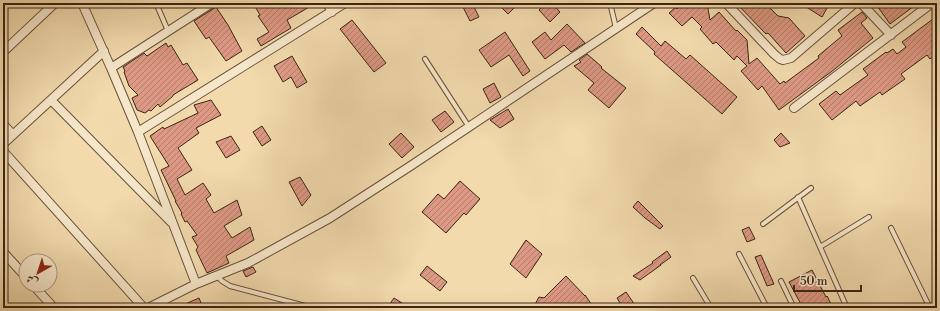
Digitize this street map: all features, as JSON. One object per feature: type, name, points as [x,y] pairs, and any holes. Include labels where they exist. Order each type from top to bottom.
[{"type":"street","points":[[3,52],[56,3]]},
{"type":"street","points":[[82,3],[138,132],[196,284]]},
{"type":"street","points":[[111,68],[212,3]]},
{"type":"street","points":[[327,3],[332,12]]},
{"type":"street","points":[[138,132],[345,3]]},
{"type":"street","points":[[148,308],[196,284],[248,263],[330,218],[654,3]]},
{"type":"street","points":[[726,3],[774,54],[783,60],[791,58],[855,3]]},
{"type":"street","points":[[861,3],[891,34]]},
{"type":"street","points":[[794,108],[932,3]]},
{"type":"street","points":[[3,144],[104,51]]},
{"type":"street","points":[[51,100],[174,225]]},
{"type":"street","points":[[3,124],[13,135]]},
{"type":"street","points":[[3,151],[144,308]]},
{"type":"street","points":[[3,252],[18,268]]},
{"type":"street","points":[[40,293],[54,308]]},
{"type":"lane","points":[[156,3],[168,31]]},
{"type":"lane","points":[[610,3],[616,28]]},
{"type":"lane","points":[[425,59],[469,127]]},
{"type":"lane","points":[[763,224],[811,188]]},
{"type":"lane","points":[[798,197],[847,308]]},
{"type":"lane","points":[[820,247],[869,217]]},
{"type":"lane","points":[[891,228],[930,308]]},
{"type":"lane","points":[[739,254],[766,308]]},
{"type":"lane","points":[[217,276],[230,286],[313,308]]},
{"type":"lane","points":[[693,278],[711,308]]},
{"type":"lane","points":[[781,280],[794,308]]},
{"type":"building","points":[[253,3],[316,3],[287,20],[291,28],[261,46],[257,39],[269,32],[258,16],[260,15]]},
{"type":"building","points":[[472,3],[479,17],[470,21],[463,7]]},
{"type":"building","points":[[497,3],[519,3],[508,14]]},
{"type":"building","points":[[546,3],[552,3],[560,12],[550,22],[539,10]]},
{"type":"building","points":[[683,3],[707,3],[710,20],[719,12],[736,31],[737,30],[747,40],[749,64],[757,58],[780,84],[784,81],[785,83],[819,58],[818,56],[842,36],[838,30],[862,12],[867,18],[861,23],[873,38],[831,72],[779,110],[762,86],[758,90],[741,71],[747,66],[737,56],[734,60],[716,42],[713,44],[700,29],[702,27],[692,17],[682,26],[669,13],[676,7],[677,9]]},
{"type":"building","points":[[736,3],[765,3],[778,16],[789,18],[805,36],[786,53],[768,33],[766,34]]},
{"type":"building","points":[[800,3],[830,3],[822,17]]},
{"type":"building","points":[[875,3],[918,3],[890,24]]},
{"type":"building","points":[[216,7],[242,51],[226,61],[209,37],[206,39],[194,21]]},
{"type":"building","points":[[937,16],[937,53],[930,59],[927,55],[901,74],[905,79],[882,95],[880,92],[860,106],[856,101],[832,120],[819,104],[836,91],[840,95],[868,75],[863,69],[886,52],[887,53],[893,49],[897,54],[906,47],[902,42]]},
{"type":"building","points":[[352,20],[386,63],[374,72],[340,29]]},
{"type":"building","points":[[567,24],[585,43],[571,52],[564,45],[545,59],[532,42],[545,32],[551,40]]},
{"type":"building","points":[[642,27],[661,46],[665,41],[686,59],[690,55],[737,97],[722,114],[654,54],[655,52],[636,34]]},
{"type":"building","points":[[505,32],[530,71],[523,76],[509,55],[491,67],[479,50]]},
{"type":"building","points":[[166,43],[168,47],[171,45],[183,65],[187,63],[198,80],[173,95],[160,107],[158,104],[151,111],[149,110],[145,113],[137,110],[132,98],[138,95],[129,86],[123,67],[144,53],[147,56]]},
{"type":"building","points":[[587,54],[602,67],[601,68],[626,88],[609,108],[588,90],[594,83],[574,66],[581,62],[579,60]]},
{"type":"building","points":[[292,56],[307,82],[297,88],[291,77],[283,82],[274,66]]},
{"type":"building","points":[[494,83],[501,97],[490,103],[483,89]]},
{"type":"building","points":[[211,100],[221,115],[196,128],[199,133],[178,148],[192,170],[177,179],[185,195],[203,183],[211,195],[206,199],[214,213],[237,200],[242,215],[224,226],[232,238],[250,227],[254,240],[226,256],[229,263],[207,273],[196,250],[198,247],[192,237],[197,235],[187,221],[185,222],[161,170],[169,166],[150,136],[163,127],[164,129],[198,113],[194,105]]},
{"type":"building","points":[[508,109],[514,119],[500,128],[490,120]]},
{"type":"building","points":[[445,111],[454,122],[441,132],[432,120]]},
{"type":"building","points":[[262,126],[271,140],[262,146],[253,132]]},
{"type":"building","points":[[401,133],[414,147],[402,158],[389,144]]},
{"type":"building","points":[[781,133],[790,143],[780,147],[774,140]]},
{"type":"building","points":[[231,136],[240,150],[226,158],[216,142]]},
{"type":"building","points":[[300,177],[311,195],[302,206],[289,182]]},
{"type":"building","points":[[460,181],[480,199],[466,215],[464,213],[446,233],[422,212],[438,194],[444,199]]},
{"type":"building","points":[[638,201],[663,226],[660,229],[633,207]]},
{"type":"building","points":[[749,227],[755,239],[747,242],[742,230]]},
{"type":"building","points":[[526,240],[542,254],[526,278],[510,264]]},
{"type":"building","points":[[667,251],[671,257],[661,265],[640,280],[633,276],[653,263],[652,262]]},
{"type":"building","points":[[761,255],[774,284],[767,286],[755,257]]},
{"type":"building","points":[[427,266],[447,282],[440,291],[420,275]]},
{"type":"building","points":[[253,267],[256,272],[246,277],[243,271]]},
{"type":"building","points":[[812,270],[833,308],[803,308],[789,282]]},
{"type":"building","points":[[566,276],[585,295],[594,308],[533,308],[539,297],[544,298]]},
{"type":"building","points":[[626,292],[637,308],[623,308],[617,298]]},
{"type":"building","points":[[199,298],[203,308],[176,308]]},
{"type":"building","points":[[394,298],[410,308],[387,308]]}]
